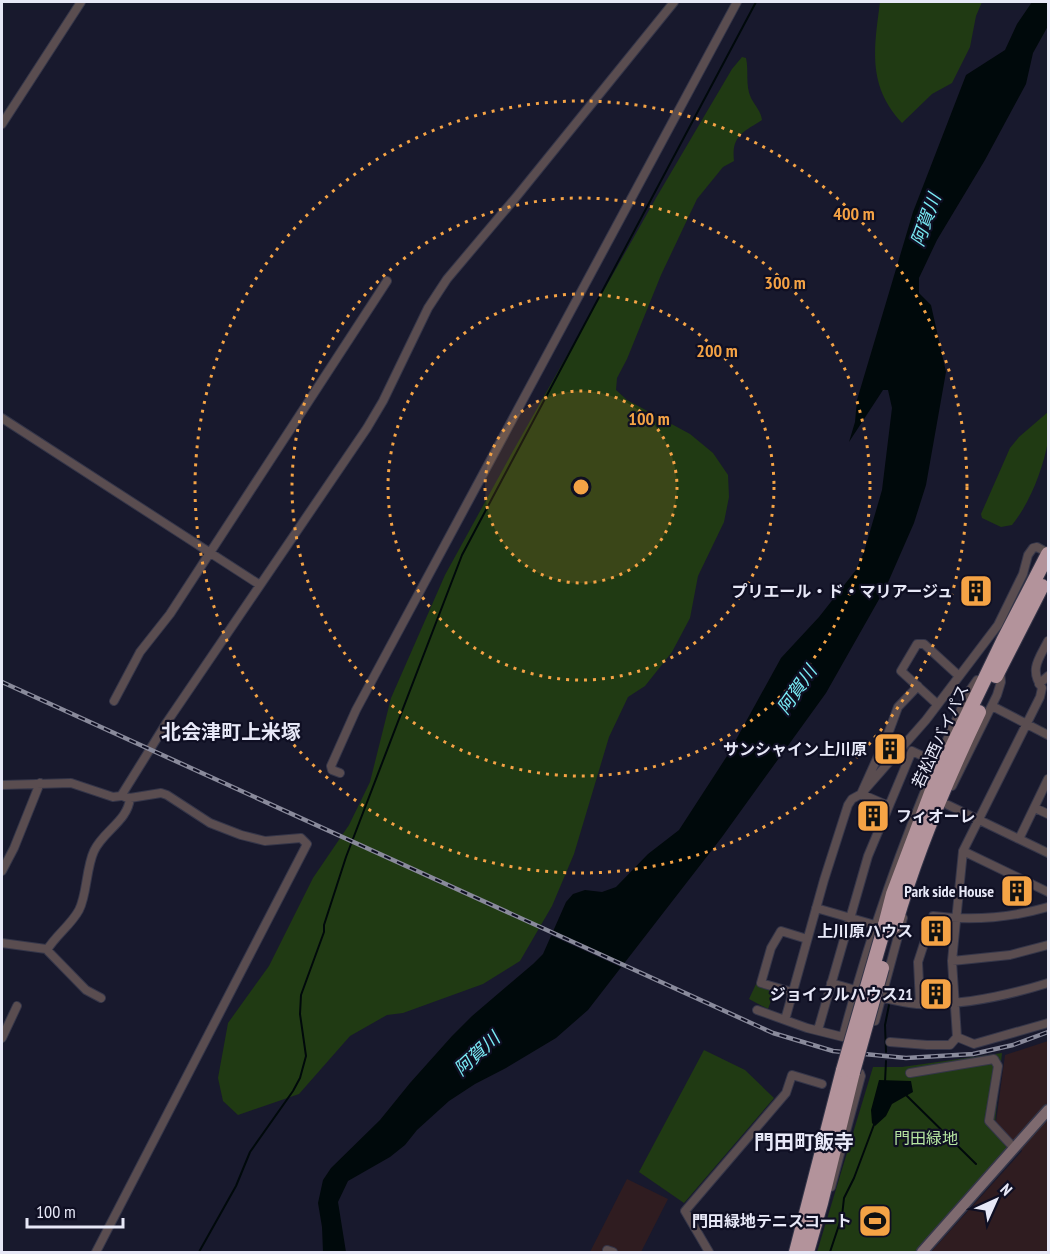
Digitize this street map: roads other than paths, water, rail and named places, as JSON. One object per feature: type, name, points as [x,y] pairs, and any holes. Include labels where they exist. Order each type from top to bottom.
[{"type":"highway","name":"若松西バイパス","points":[[794,1252],[848,1071],[893,894],[936,780],[1003,640],[1048,554]]},
{"type":"highway","name":"若松西バイパス","points":[[885,930],[908,881],[940,798],[999,670],[1048,573]]},
{"type":"highway","name":"若松西バイパス","points":[[807,1252],[821,1203],[848,1071]]},
{"type":"street","points":[[2,124],[81,2]]},
{"type":"street","points":[[47,950],[55,937],[80,909],[93,853],[104,837],[126,814],[125,797],[167,722],[367,428],[383,401],[428,308],[447,279],[674,2]]},
{"type":"street","points":[[339,773],[332,770],[331,766],[356,710],[737,2]]},
{"type":"street","points":[[114,701],[141,652],[165,622],[387,281]]},
{"type":"street","points":[[2,418],[260,585]]},
{"type":"street","points":[[785,1020],[816,908],[852,799],[861,794],[903,746],[998,625],[1023,574],[1031,550],[1037,547],[1048,554]]},
{"type":"street","points":[[957,1037],[952,961],[954,918],[963,851],[1042,691],[1034,672],[1048,641]]},
{"type":"street","points":[[937,704],[901,670],[917,644],[924,644],[959,676]]},
{"type":"street","points":[[757,1010],[843,1037],[855,990],[885,930],[909,899],[942,809],[970,747],[992,706],[1001,682],[999,670]]},
{"type":"street","points":[[1039,684],[1048,676]]},
{"type":"street","points":[[875,1021],[881,997],[888,885],[935,762],[976,680],[984,682]]},
{"type":"street","points":[[861,794],[898,707],[918,686]]},
{"type":"street","points":[[992,706],[1048,735]]},
{"type":"street","points":[[903,746],[935,762]]},
{"type":"street","points":[[818,1030],[868,856],[912,751]]},
{"type":"street","points":[[1019,839],[1048,779]]},
{"type":"street","points":[[2,871],[14,848],[40,783]]},
{"type":"street","points":[[2,785],[71,783],[113,797],[167,795],[210,823],[234,833],[265,841],[301,838],[307,844],[96,1252]]},
{"type":"street","points":[[861,794],[889,806]]},
{"type":"street","points":[[948,805],[1048,853]]},
{"type":"street","points":[[1035,808],[1048,814]]},
{"type":"street","points":[[963,851],[1048,892]]},
{"type":"street","points":[[920,1004],[918,962],[933,916],[998,918],[1025,914],[1048,907]]},
{"type":"street","points":[[816,908],[885,930]]},
{"type":"street","points":[[792,992],[761,982],[771,948],[781,931],[807,939]]},
{"type":"street","points":[[2,943],[47,950],[86,990],[101,998]]},
{"type":"street","points":[[952,961],[1010,955],[1048,945]]},
{"type":"street","points":[[831,983],[881,997],[920,1004],[954,1004],[985,999],[1048,983]]},
{"type":"street","points":[[2,1038],[17,1006]]},
{"type":"street","points":[[957,1037],[974,1044],[1048,1023]]},
{"type":"street","points":[[890,1041],[927,1045],[950,1044],[957,1037]]},
{"type":"street","points":[[905,1073],[994,1059],[998,1066],[989,1121],[1014,1149]]},
{"type":"street","points":[[794,1252],[839,1070],[843,1066],[856,1071],[861,1076],[814,1252]]},
{"type":"street","points":[[709,1252],[685,1211],[786,1093],[792,1075],[822,1084]]},
{"type":"street","points":[[922,1252],[1048,1110]]},
{"type":"water","name":"阿賀川","points":[[1032,2],[1048,2],[1048,26],[1033,53],[1026,84],[985,160],[937,240],[919,278],[919,293],[931,305],[946,372],[926,485],[914,523],[886,587],[826,693],[722,837],[588,1010],[556,1038],[449,1101],[390,1157],[348,1181],[338,1202],[346,1252],[323,1252],[318,1203],[323,1180],[331,1168],[380,1120],[452,1036],[543,954],[566,902],[573,894],[585,890],[602,892],[616,887],[648,854],[679,830],[727,756],[781,658],[819,617],[856,570],[864,552],[882,490],[892,408],[888,390],[883,390],[849,442],[855,422],[857,400],[913,212],[966,75],[1005,50],[1017,24]]},
{"type":"water","points":[[879,1080],[911,1081],[913,1092],[892,1104],[886,1116],[875,1126],[872,1123],[871,1110]]},
{"type":"waterway","points":[[199,1252],[236,1186],[250,1152],[300,1078],[306,1056],[300,1014],[301,995],[324,932],[324,925],[346,857],[462,555],[756,2]]},
{"type":"waterway","points":[[886,1052],[885,1025],[889,1005]]},
{"type":"waterway","points":[[885,1082],[886,1061]]},
{"type":"waterway","points":[[905,1094],[976,1164]]},
{"type":"waterway","points":[[830,1252],[842,1216],[844,1198],[875,1122]]},
{"type":"railway","points":[[2,682],[773,1033],[833,1051],[906,1058],[973,1054],[1013,1045],[1048,1032]]},
{"type":"place","name":"プリエール・ド・マリアージュ","points":[[976,591]]},
{"type":"place","name":"サンシャイン上川原","points":[[890,749]]},
{"type":"place","name":"フィオーレ","points":[[873,816]]},
{"type":"place","name":"Park side House","points":[[1017,891]]},
{"type":"place","name":"上川原ハウス","points":[[936,931]]},
{"type":"place","name":"ジョイフルハウス21","points":[[936,994]]},
{"type":"place","name":"門田緑地テニスコート","points":[[875,1221]]},
{"type":"district","name":"北会津町上米塚","points":[[231,732]]},
{"type":"district","name":"門田町飯寺","points":[[804,1142]]},
{"type":"park label","name":"門田緑地","points":[[926,1138]]}]
